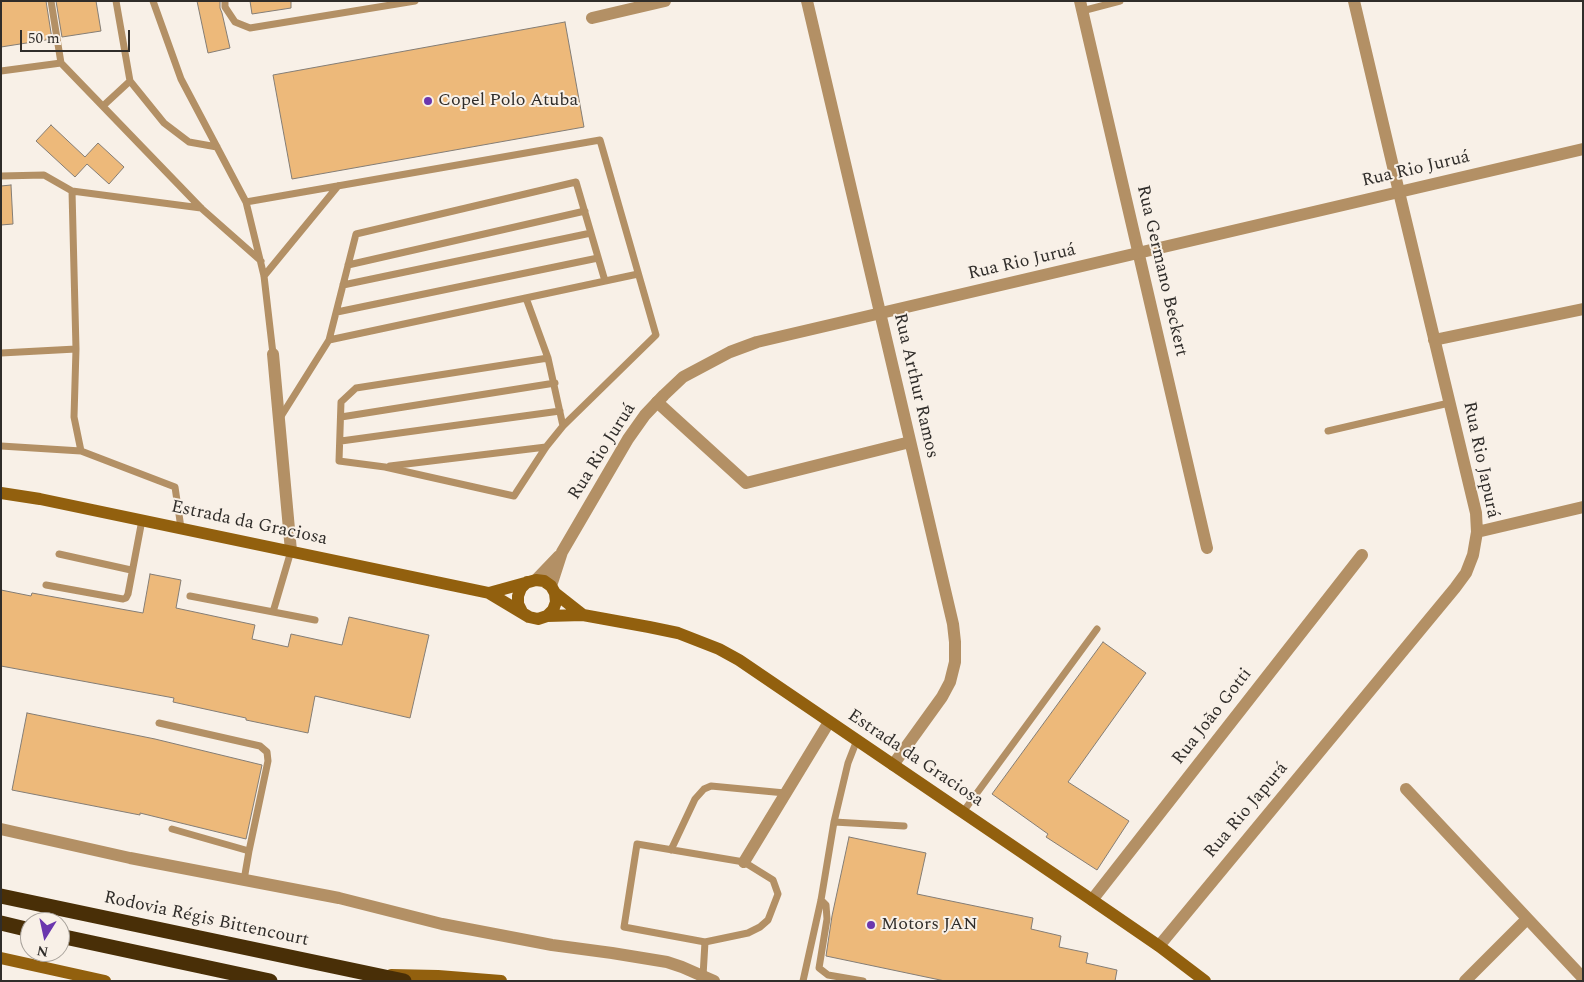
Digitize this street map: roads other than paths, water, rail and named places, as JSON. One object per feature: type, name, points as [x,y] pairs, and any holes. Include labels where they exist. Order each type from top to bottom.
[{"type":"highway","name":"Rodovia Régis Bittencourt","points":[[1,896],[404,981]]},
{"type":"highway","points":[[1,923],[20,928]]},
{"type":"highway","points":[[70,938],[270,981]]},
{"type":"main road","name":"Estrada da Graciosa","points":[[1,493],[40,499],[489,593],[522,612]]},
{"type":"main road","name":"Estrada da Graciosa","points":[[489,593],[531,581]]},
{"type":"main road","points":[[531,581],[544,581],[553,590],[556,602],[553,610],[547,616],[538,619],[529,617],[522,612],[518,604],[521,588],[531,581]]},
{"type":"main road","name":"Estrada da Graciosa","points":[[553,590],[583,615]]},
{"type":"main road","name":"Estrada da Graciosa","points":[[547,616],[583,615],[678,633],[698,640],[739,660],[1159,946],[1205,981]]},
{"type":"main road","points":[[1,958],[106,981]]},
{"type":"main road","points":[[369,974],[438,976],[501,981]]},
{"type":"street","points":[[592,18],[666,1]]},
{"type":"street","name":"Rua Arthur Ramos","points":[[807,1],[956,642],[955,662],[950,682],[942,697],[893,765]]},
{"type":"street","name":"Rua Rio Japurá","points":[[1159,946],[1455,588],[1466,572],[1473,556],[1477,532],[1476,514],[1354,1]]},
{"type":"street","name":"Rua Germano Beckert","points":[[1081,6],[1208,548]]},
{"type":"street","name":"Rua Rio Juruá","points":[[531,581],[562,552],[628,439],[657,402],[683,377],[730,352],[757,342],[1583,149]]},
{"type":"street","points":[[1434,340],[1583,309]]},
{"type":"street","points":[[273,354],[292,551]]},
{"type":"street","points":[[657,402],[746,482],[910,442]]},
{"type":"street","points":[[1477,532],[1583,507]]},
{"type":"street","name":"Rua Rio Juruá","points":[[553,590],[562,552]]},
{"type":"street","name":"Rua João Gotti","points":[[1092,900],[1362,555]]},
{"type":"street","points":[[744,862],[829,722]]},
{"type":"street","points":[[1406,788],[1583,978]]},
{"type":"street","points":[[1,829],[130,858],[339,898],[461,928],[552,945],[667,962],[708,978]]},
{"type":"street","points":[[1466,981],[1527,919]]},
{"type":"lane","points":[[51,1],[61,63],[201,208],[261,261]]},
{"type":"lane","points":[[116,1],[130,81],[164,123],[189,142],[217,147]]},
{"type":"lane","points":[[153,1],[181,79],[246,202],[264,276],[273,354]]},
{"type":"lane","points":[[225,1],[226,7],[236,22],[250,28],[415,1]]},
{"type":"lane","points":[[1081,6],[1120,1]]},
{"type":"lane","points":[[1,71],[61,63]]},
{"type":"lane","points":[[102,106],[130,81]]},
{"type":"lane","points":[[246,202],[600,140],[656,335],[563,426],[546,447],[514,496],[384,467],[339,461],[341,402],[356,388],[548,358]]},
{"type":"lane","points":[[1,176],[44,175],[72,191],[201,208]]},
{"type":"lane","points":[[279,420],[329,340],[356,234],[576,182],[605,281]]},
{"type":"lane","points":[[264,276],[338,186]]},
{"type":"lane","points":[[72,191],[76,349],[74,417],[81,451]]},
{"type":"lane","points":[[348,265],[584,211]]},
{"type":"lane","points":[[343,284],[591,233]]},
{"type":"lane","points":[[336,312],[598,258]]},
{"type":"lane","points":[[329,340],[638,274]]},
{"type":"lane","points":[[526,298],[548,358],[563,426]]},
{"type":"lane","points":[[1,353],[76,349]]},
{"type":"lane","points":[[341,417],[555,383]]},
{"type":"lane","points":[[1328,431],[1450,402]]},
{"type":"lane","points":[[341,441],[560,411]]},
{"type":"lane","points":[[1,446],[81,451],[176,487],[181,528]]},
{"type":"lane","points":[[384,467],[546,447]]},
{"type":"lane","points":[[46,586],[122,599],[128,594],[142,520]]},
{"type":"lane","points":[[273,612],[292,551]]},
{"type":"lane","points":[[59,554],[132,570]]},
{"type":"lane","points":[[190,596],[315,620]]},
{"type":"lane","points":[[962,812],[1097,630]]},
{"type":"lane","points":[[159,723],[260,746],[267,752],[268,761],[244,880]]},
{"type":"lane","points":[[803,981],[821,900],[834,822],[848,763],[856,740]]},
{"type":"lane","points":[[671,850],[695,798],[704,789],[711,786],[785,793]]},
{"type":"lane","points":[[834,822],[904,826]]},
{"type":"lane","points":[[172,829],[250,851]]},
{"type":"lane","points":[[637,844],[744,862],[773,880],[778,894],[768,920],[760,927],[748,933],[705,942],[624,927],[637,844]]},
{"type":"lane","points":[[821,900],[826,906],[827,919],[819,968],[828,975],[862,981]]},
{"type":"lane","points":[[705,942],[708,978]]},
{"type":"place","name":"Copel Polo Atuba","points":[[428,101]]},
{"type":"place","name":"Motors JAN","points":[[871,925]]}]
